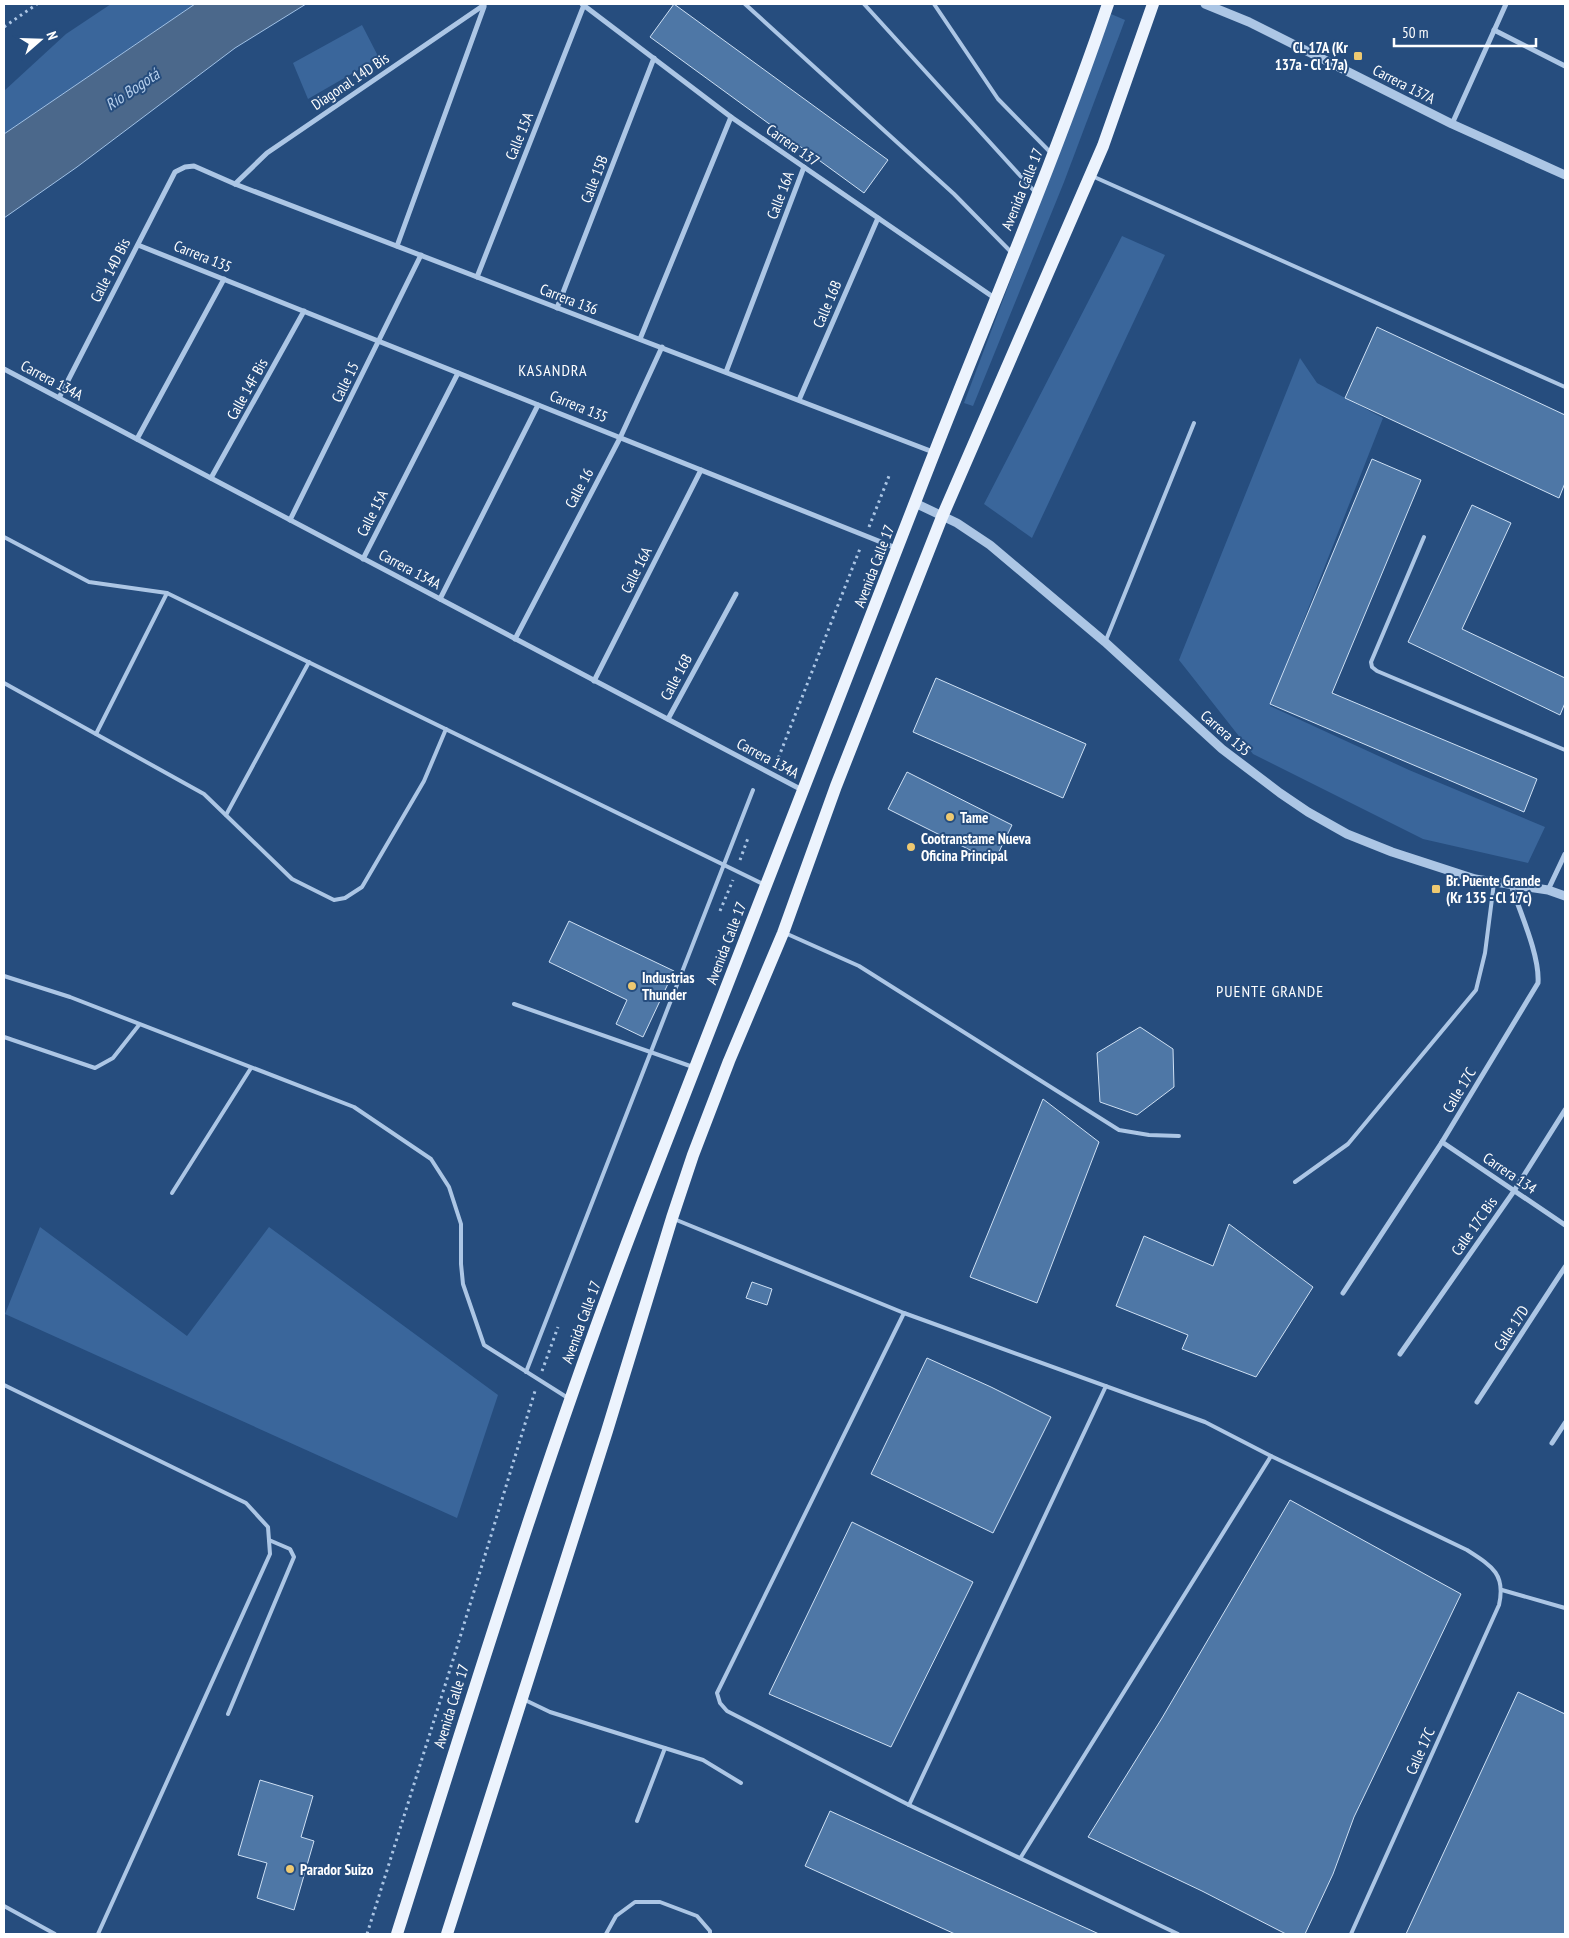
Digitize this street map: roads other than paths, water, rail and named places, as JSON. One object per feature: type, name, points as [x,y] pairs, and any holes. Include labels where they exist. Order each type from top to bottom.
[{"type":"main road","name":"Avenida Calle 17","points":[[397,1934],[486,1652],[570,1399],[638,1214],[935,452],[1038,195],[1074,102],[1108,4]]},
{"type":"main road","points":[[447,1934],[523,1699],[672,1218],[729,1061],[783,932],[836,786],[942,517],[1090,176],[1125,85],[1153,4]]},
{"type":"street","points":[[396,246],[485,4]]},
{"type":"street","name":"Diagonal 14D Bis","points":[[235,184],[267,153],[485,4]]},
{"type":"street","name":"Carrera 137","points":[[583,4],[731,117],[996,299]]},
{"type":"street","name":"Calle 15A","points":[[476,277],[583,4]]},
{"type":"street","name":"Carrera 137A","points":[[1204,4],[1250,22],[1452,124],[1565,175]]},
{"type":"street","points":[[1452,124],[1506,4]]},
{"type":"street","points":[[1494,30],[1565,66]]},
{"type":"street","name":"Calle 15B","points":[[558,308],[654,58]]},
{"type":"street","points":[[640,339],[731,117]]},
{"type":"street","name":"Calle 14D Bis","points":[[59,398],[175,172],[185,166],[194,166]]},
{"type":"street","name":"Carrera 136","points":[[194,166],[235,184],[935,452]]},
{"type":"street","name":"Calle 16A","points":[[726,372],[804,167]]},
{"type":"street","name":"Calle 16B","points":[[799,400],[878,218]]},
{"type":"street","name":"Carrera 135","points":[[138,244],[898,549]]},
{"type":"street","name":"Calle 15","points":[[290,520],[421,255]]},
{"type":"street","points":[[137,439],[224,279]]},
{"type":"street","name":"Calle 14F Bis","points":[[211,478],[304,311]]},
{"type":"street","name":"Calle 16","points":[[515,639],[620,438],[662,348]]},
{"type":"street","name":"Carrera 134A","points":[[4,369],[804,791]]},
{"type":"street","name":"Calle 15A","points":[[363,558],[458,373]]},
{"type":"street","points":[[440,599],[538,405]]},
{"type":"street","name":"Calle 16A","points":[[594,680],[700,470]]},
{"type":"street","name":"Carrera 135","points":[[915,503],[957,523],[990,545],[1105,642],[1222,749],[1308,812],[1347,834],[1378,847],[1475,879],[1548,890],[1565,896]]},
{"type":"street","name":"Calle 16B","points":[[668,719],[736,594]]},
{"type":"street","points":[[1548,890],[1565,854]]},
{"type":"street","name":"Calle 17C","points":[[1342,1293],[1442,1142],[1538,983],[1539,972],[1536,959],[1511,885]]},
{"type":"street","name":"Calle 17C Bis","points":[[1400,1354],[1514,1191],[1565,1110]]},
{"type":"street","name":"Carrera 134","points":[[1442,1142],[1565,1225]]},
{"type":"street","name":"Calle 17D","points":[[1477,1402],[1565,1267]]},
{"type":"street","points":[[1552,1443],[1565,1423]]},
{"type":"lane","points":[[745,4],[954,194],[1014,255]]},
{"type":"lane","points":[[864,4],[1038,195]]},
{"type":"lane","points":[[934,4],[998,99],[1053,155]]},
{"type":"lane","points":[[1090,176],[1565,387]]},
{"type":"lane","points":[[1105,642],[1194,423]]},
{"type":"lane","points":[[4,537],[89,582],[167,593],[766,886]]},
{"type":"lane","points":[[1424,537],[1372,662],[1372,667],[1377,671],[1565,750]]},
{"type":"lane","points":[[96,734],[167,593]]},
{"type":"lane","points":[[226,815],[309,662]]},
{"type":"lane","points":[[4,683],[204,794],[292,879],[334,900],[345,898],[362,887],[424,781],[446,729]]},
{"type":"lane","points":[[526,1372],[753,790]]},
{"type":"lane","points":[[1295,1182],[1348,1144],[1476,990],[1485,953],[1494,883]]},
{"type":"lane","points":[[783,932],[859,966],[1119,1130],[1149,1135],[1179,1136]]},
{"type":"lane","points":[[4,976],[70,997],[354,1107],[431,1159],[449,1187],[461,1224],[460,1264],[464,1284],[484,1345],[570,1399]]},
{"type":"lane","points":[[514,1004],[696,1067]]},
{"type":"lane","points":[[4,1037],[96,1068],[113,1058],[139,1025]]},
{"type":"lane","points":[[172,1193],[251,1068]]},
{"type":"lane","points":[[672,1218],[904,1313],[1205,1422],[1468,1550],[1486,1562],[1498,1576],[1502,1590],[1565,1608]]},
{"type":"lane","points":[[904,1313],[717,1693],[720,1703],[727,1711],[909,1805],[1021,1857],[1178,1934]]},
{"type":"lane","points":[[4,1385],[246,1503],[268,1527],[270,1554],[98,1934]]},
{"type":"lane","points":[[909,1805],[1106,1386]]},
{"type":"lane","points":[[1021,1857],[1272,1456]]},
{"type":"lane","points":[[228,1714],[294,1558],[290,1550],[269,1540]]},
{"type":"lane","name":"Calle 17C","points":[[1351,1934],[1499,1605],[1502,1590]]},
{"type":"lane","points":[[523,1699],[550,1712],[703,1760],[741,1783]]},
{"type":"lane","points":[[637,1821],[665,1748]]},
{"type":"lane","points":[[606,1934],[616,1916],[635,1902],[660,1902],[697,1916],[710,1931],[710,1934]]},
{"type":"lane","points":[[4,1906],[55,1934]]},
{"type":"water","name":"Río Bogotá","points":[[195,4],[306,4],[235,48],[77,167],[4,218],[4,134]]},
{"type":"place","name":"CL 17A (Kr 137a - Cl 17a)","points":[[1358,56]]},
{"type":"place","name":"Tame","points":[[950,817]]},
{"type":"place","name":"Cootranstame Nueva Oficina Principal","points":[[911,847]]},
{"type":"place","name":"Br. Puente Grande (Kr 135 - Cl 17c)","points":[[1436,889]]},
{"type":"place","name":"Industrias Thunder","points":[[632,986]]},
{"type":"place","name":"Parador Suizo","points":[[290,1869]]},
{"type":"district","name":"KASANDRA","points":[[553,370]]},
{"type":"district","name":"PUENTE GRANDE","points":[[1270,991]]}]
